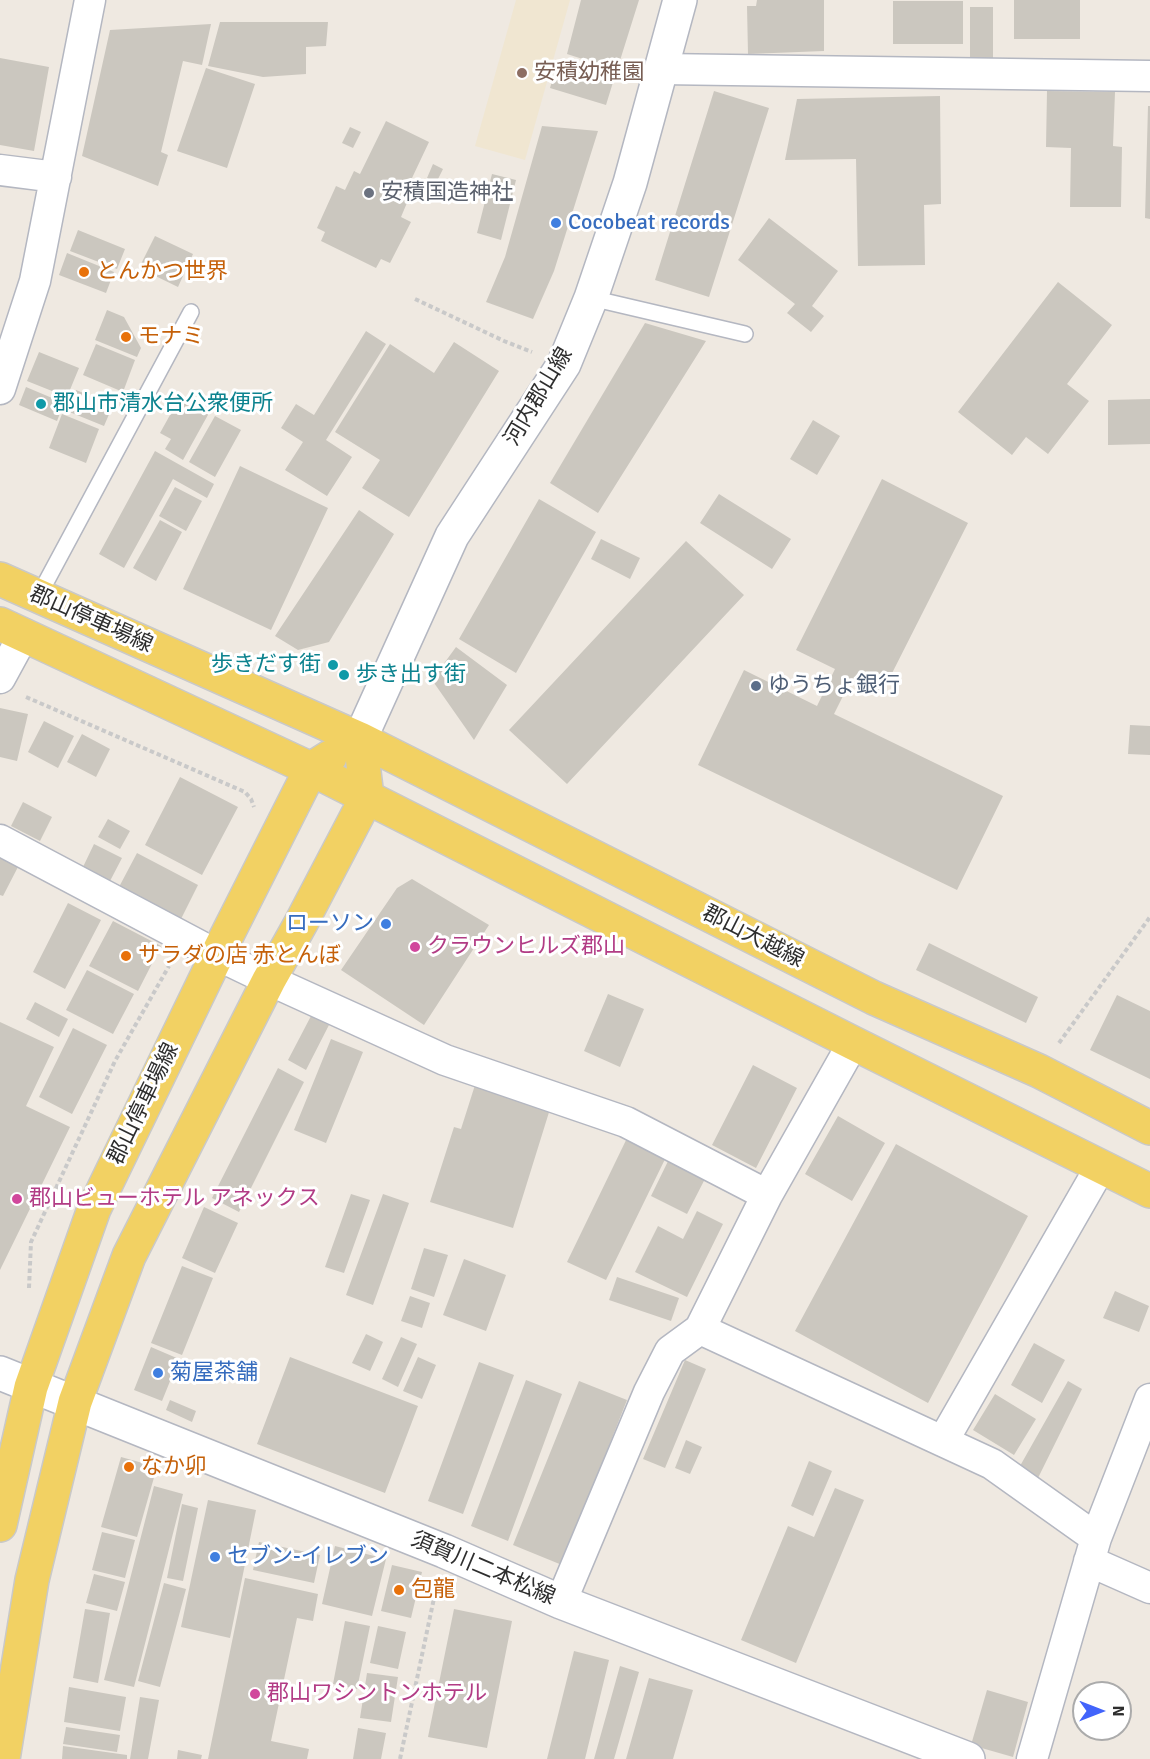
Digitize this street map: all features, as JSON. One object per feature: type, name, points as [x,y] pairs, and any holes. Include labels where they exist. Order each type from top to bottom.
[{"type":"main road","name":"河内郡山線","points":[[360,739],[452,536],[564,363],[591,298],[630,183],[680,0]]},
{"type":"main road","name":"郡山停車場線","points":[[0,579],[360,739]]},
{"type":"main road","name":"郡山停車場線","points":[[12,629],[367,797]]},
{"type":"main road","points":[[3,1759],[32,1580],[75,1402],[129,1256],[268,980],[301,923],[367,797],[360,739],[311,769]]},
{"type":"main road","name":"郡山大越線","points":[[360,739],[874,998],[1039,1071],[1150,1128]]},
{"type":"main road","name":"郡山停車場線","points":[[0,1525],[31,1387],[94,1209],[217,955],[311,769]]},
{"type":"main road","points":[[367,797],[1150,1191]]},
{"type":"main road","name":"須賀川二本松線","points":[[0,1373],[444,1551],[561,1602],[968,1759]]},
{"type":"street","points":[[0,389],[35,281],[90,0]]},
{"type":"street","points":[[661,69],[1150,76]]},
{"type":"street","points":[[0,170],[56,177]]},
{"type":"street","points":[[10,686],[12,629]]},
{"type":"street","points":[[0,840],[268,980],[445,1060],[626,1122],[768,1194]]},
{"type":"street","points":[[561,1602],[664,1361],[670,1351],[700,1329],[768,1194],[853,1043]]},
{"type":"street","points":[[943,1441],[1101,1166]]},
{"type":"street","points":[[700,1329],[992,1464],[1092,1550],[1150,1588]]},
{"type":"street","points":[[1032,1759],[1092,1550],[1144,1430],[1150,1398]]},
{"type":"lane","points":[[591,298],[745,334]]},
{"type":"lane","points":[[38,597],[191,312]]},
{"type":"path","points":[[416,299],[504,341],[564,363]]},
{"type":"path","points":[[10,686],[245,792],[254,806],[254,815]]},
{"type":"path","points":[[1039,1071],[1150,917]]},
{"type":"path","points":[[30,1296],[32,1242],[115,1061],[151,995],[186,939]]},
{"type":"path","points":[[400,1759],[444,1551]]},
{"type":"shaded area","name":"安積幼稚園","points":[[516,0],[570,0],[525,160],[475,146]]},
{"type":"building","points":[[581,0],[639,0],[617,70],[567,54]]},
{"type":"building","points":[[757,0],[824,0],[824,51],[748,54],[747,6],[756,6]]},
{"type":"building","points":[[1014,0],[1080,0],[1080,39],[1014,39]]},
{"type":"building","points":[[893,1],[963,1],[963,44],[893,44]]},
{"type":"building","points":[[970,7],[993,7],[993,58],[970,58]]},
{"type":"building","points":[[220,22],[328,22],[326,46],[306,47],[306,74],[263,77],[208,66]]},
{"type":"building","points":[[211,24],[202,65],[183,61],[161,152],[168,155],[158,186],[82,156],[110,30]]},
{"type":"building","points":[[0,58],[49,67],[34,151],[0,145]]},
{"type":"building","points":[[558,61],[614,79],[606,105],[550,88]]},
{"type":"building","points":[[206,68],[255,84],[227,168],[177,151]]},
{"type":"building","points":[[714,91],[769,108],[709,297],[655,280]]},
{"type":"building","points":[[1047,91],[1115,92],[1113,146],[1122,147],[1121,207],[1070,207],[1071,148],[1046,147]]},
{"type":"building","points":[[940,96],[941,204],[924,205],[925,265],[858,266],[856,159],[785,160],[797,99]]},
{"type":"building","points":[[1148,106],[1150,106],[1150,219],[1145,218]]},
{"type":"building","name":"安積国造神社","points":[[386,121],[429,142],[404,195],[409,198],[401,217],[411,222],[390,263],[381,259],[376,268],[321,241],[325,232],[317,228],[336,186],[345,190],[354,171],[360,174]]},
{"type":"building","points":[[542,126],[598,131],[554,271],[533,319],[486,302],[505,257]]},
{"type":"building","points":[[350,127],[361,132],[353,148],[342,143]]},
{"type":"building","points":[[433,164],[443,169],[436,183],[427,178]]},
{"type":"building","points":[[492,174],[516,180],[501,240],[477,233]]},
{"type":"building","points":[[769,218],[838,271],[812,306],[824,316],[811,332],[787,313],[795,304],[738,260]]},
{"type":"building","points":[[78,230],[125,249],[117,269],[70,251]]},
{"type":"building","points":[[155,236],[193,254],[178,287],[139,268]]},
{"type":"building","points":[[67,253],[114,272],[106,293],[59,275]]},
{"type":"building","points":[[1058,282],[1112,325],[1067,384],[1089,401],[1048,454],[1026,437],[1012,455],[958,412]]},
{"type":"building","points":[[107,310],[124,317],[141,348],[137,357],[95,340]]},
{"type":"building","points":[[645,323],[706,341],[598,513],[550,483]]},
{"type":"building","points":[[366,331],[386,344],[326,440],[352,457],[327,496],[285,470],[303,442],[281,428],[296,404],[314,415]]},
{"type":"building","points":[[454,342],[499,371],[409,517],[362,488],[380,460],[335,432],[390,344],[434,373]]},
{"type":"building","points":[[96,344],[135,360],[123,392],[83,375]]},
{"type":"building","points":[[39,352],[79,368],[67,397],[27,381]]},
{"type":"building","name":"郡山市清水台公衆便所","points":[[26,387],[64,403],[57,421],[19,405]]},
{"type":"building","points":[[76,390],[113,405],[104,426],[67,411]]},
{"type":"building","points":[[180,397],[209,413],[183,460],[165,449],[171,439],[160,433]]},
{"type":"building","points":[[1150,399],[1150,444],[1108,445],[1108,400]]},
{"type":"building","points":[[62,414],[99,429],[86,463],[49,448]]},
{"type":"building","points":[[215,416],[241,430],[215,477],[189,462]]},
{"type":"building","points":[[813,420],[840,436],[817,475],[790,459]]},
{"type":"building","points":[[155,451],[214,484],[207,498],[173,479],[124,568],[99,554]]},
{"type":"building","points":[[240,466],[328,508],[271,630],[183,589]]},
{"type":"building","name":"ゆうちょ銀行","points":[[882,479],[968,523],[882,693],[852,678],[834,714],[1003,796],[957,890],[698,765],[744,670],[817,706],[835,669],[796,650]]},
{"type":"building","points":[[175,487],[202,501],[186,531],[159,516]]},
{"type":"building","points":[[719,494],[791,539],[772,569],[700,523]]},
{"type":"building","points":[[539,499],[596,532],[516,673],[459,639]]},
{"type":"building","points":[[359,510],[394,534],[329,642],[298,650],[275,636]]},
{"type":"building","points":[[160,520],[182,532],[156,581],[133,568]]},
{"type":"building","points":[[601,539],[640,558],[630,579],[591,559]]},
{"type":"building","points":[[686,541],[744,595],[567,784],[509,730]]},
{"type":"building","points":[[456,647],[507,685],[474,740],[432,680]]},
{"type":"building","points":[[0,708],[28,714],[17,761],[0,757]]},
{"type":"building","points":[[44,721],[74,736],[58,768],[28,752]]},
{"type":"building","points":[[1130,725],[1150,726],[1150,755],[1128,754]]},
{"type":"building","points":[[82,734],[110,749],[96,777],[67,762]]},
{"type":"building","points":[[180,777],[238,807],[202,875],[145,845]]},
{"type":"building","points":[[23,802],[52,817],[40,841],[11,826]]},
{"type":"building","points":[[108,819],[130,831],[120,849],[98,837]]},
{"type":"building","points":[[94,844],[122,858],[110,881],[83,867]]},
{"type":"building","points":[[137,853],[198,885],[181,919],[119,887]]},
{"type":"building","points":[[0,855],[19,865],[3,896],[0,895]]},
{"type":"building","name":"クラウンヒルズ郡山","points":[[412,879],[489,925],[424,1025],[341,970],[397,888]]},
{"type":"building","points":[[68,903],[101,920],[65,989],[33,972]]},
{"type":"building","points":[[113,921],[161,946],[138,991],[89,966]]},
{"type":"building","points":[[929,943],[1038,997],[1026,1023],[916,970]]},
{"type":"building","points":[[87,970],[134,994],[113,1034],[66,1010]]},
{"type":"building","points":[[608,994],[644,1009],[620,1067],[584,1051]]},
{"type":"building","points":[[1117,995],[1150,1011],[1150,1079],[1090,1050]]},
{"type":"building","points":[[35,1002],[68,1019],[59,1037],[26,1019]]},
{"type":"building","points":[[311,1016],[329,1025],[306,1070],[288,1060]]},
{"type":"building","name":"郡山ビューホテル アネックス","points":[[0,1022],[54,1047],[26,1106],[70,1127],[0,1270]]},
{"type":"building","points":[[73,1028],[107,1045],[72,1114],[39,1097]]},
{"type":"building","points":[[331,1039],[363,1052],[326,1143],[294,1130]]},
{"type":"building","points":[[753,1065],[797,1088],[756,1168],[712,1145]]},
{"type":"building","points":[[278,1068],[304,1082],[239,1212],[212,1198]]},
{"type":"building","points":[[475,1085],[550,1109],[513,1228],[430,1202],[454,1127],[461,1129]]},
{"type":"building","points":[[838,1116],[885,1143],[852,1201],[805,1174]]},
{"type":"building","points":[[629,1134],[668,1153],[606,1280],[567,1262]]},
{"type":"building","points":[[896,1144],[1028,1216],[928,1403],[795,1331]]},
{"type":"building","points":[[672,1153],[709,1171],[687,1214],[651,1196]]},
{"type":"building","points":[[351,1194],[370,1200],[344,1273],[325,1267]]},
{"type":"building","points":[[383,1194],[409,1203],[373,1305],[346,1295]]},
{"type":"building","points":[[204,1207],[238,1223],[215,1273],[182,1258]]},
{"type":"building","points":[[697,1211],[723,1224],[687,1297],[635,1272],[658,1226],[683,1239]]},
{"type":"building","points":[[424,1248],[448,1255],[434,1297],[411,1289]]},
{"type":"building","points":[[464,1259],[506,1275],[486,1331],[443,1315]]},
{"type":"building","points":[[182,1266],[213,1278],[182,1355],[151,1343]]},
{"type":"building","points":[[617,1277],[679,1298],[671,1321],[609,1300]]},
{"type":"building","points":[[1115,1291],[1149,1306],[1139,1332],[1103,1318]]},
{"type":"building","points":[[410,1296],[430,1303],[422,1328],[401,1321]]},
{"type":"building","points":[[366,1334],[383,1342],[370,1371],[352,1363]]},
{"type":"building","points":[[401,1337],[417,1344],[398,1387],[382,1379]]},
{"type":"building","points":[[1034,1343],[1065,1360],[1042,1403],[1011,1385]]},
{"type":"building","points":[[151,1347],[179,1359],[162,1401],[134,1390]]},
{"type":"building","points":[[290,1357],[418,1406],[385,1493],[257,1444]]},
{"type":"building","points":[[418,1357],[436,1365],[422,1399],[403,1391]]},
{"type":"building","points":[[685,1360],[706,1369],[665,1468],[643,1459]]},
{"type":"building","points":[[479,1362],[514,1375],[463,1514],[428,1501]]},
{"type":"building","points":[[526,1380],[562,1394],[508,1541],[471,1526]]},
{"type":"building","points":[[579,1381],[627,1400],[562,1565],[513,1545]]},
{"type":"building","points":[[1068,1381],[1082,1389],[1038,1478],[1020,1466]]},
{"type":"building","points":[[995,1394],[1036,1419],[1014,1455],[973,1430]]},
{"type":"building","points":[[170,1400],[196,1411],[192,1422],[166,1410]]},
{"type":"building","points":[[686,1440],[702,1447],[690,1474],[675,1468]]},
{"type":"building","points":[[121,1457],[157,1467],[137,1537],[101,1527]]},
{"type":"building","points":[[809,1461],[832,1471],[813,1516],[791,1506]]},
{"type":"building","points":[[154,1486],[183,1494],[134,1687],[104,1680]]},
{"type":"building","points":[[835,1488],[864,1500],[796,1663],[741,1640],[788,1526],[814,1537]]},
{"type":"building","points":[[208,1500],[256,1510],[230,1638],[181,1627]]},
{"type":"building","points":[[182,1504],[198,1508],[183,1581],[167,1578]]},
{"type":"building","points":[[102,1532],[135,1540],[125,1578],[92,1570]]},
{"type":"building","points":[[259,1542],[320,1555],[314,1583],[253,1570]]},
{"type":"building","points":[[335,1546],[386,1559],[372,1616],[322,1604]]},
{"type":"building","points":[[392,1565],[422,1572],[411,1618],[381,1611]]},
{"type":"building","points":[[94,1574],[125,1582],[117,1611],[86,1603]]},
{"type":"building","name":"郡山ワシントンホテル","points":[[245,1578],[318,1594],[313,1621],[297,1618],[271,1741],[309,1749],[307,1759],[208,1759]]},
{"type":"building","points":[[164,1583],[186,1589],[160,1687],[138,1681]]},
{"type":"building","points":[[85,1609],[110,1613],[98,1683],[73,1678]]},
{"type":"building","points":[[454,1609],[512,1621],[487,1748],[428,1737]]},
{"type":"building","points":[[345,1621],[370,1626],[357,1689],[333,1684]]},
{"type":"building","points":[[378,1626],[406,1632],[398,1669],[370,1663]]},
{"type":"building","points":[[574,1651],[609,1660],[585,1759],[547,1759]]},
{"type":"building","points":[[620,1666],[639,1672],[614,1759],[594,1759]]},
{"type":"building","points":[[367,1673],[398,1677],[391,1722],[360,1718]]},
{"type":"building","points":[[649,1678],[693,1690],[673,1759],[626,1759]]},
{"type":"building","points":[[69,1687],[126,1697],[120,1731],[64,1722]]},
{"type":"building","points":[[987,1690],[1028,1702],[1013,1757],[971,1745]]},
{"type":"building","points":[[140,1697],[159,1700],[148,1759],[130,1759]]},
{"type":"building","points":[[66,1727],[120,1735],[117,1752],[63,1744]]},
{"type":"building","points":[[358,1728],[386,1733],[381,1759],[353,1759]]},
{"type":"building","points":[[63,1746],[127,1755],[127,1759],[62,1759]]},
{"type":"building","points":[[178,1750],[202,1755],[201,1759],[177,1759]]},
{"type":"place","name":"安積幼稚園","points":[[522,73]]},
{"type":"place","name":"安積国造神社","points":[[369,193]]},
{"type":"place","name":"Cocobeat records","points":[[556,223]]},
{"type":"place","name":"とんかつ世界","points":[[84,272]]},
{"type":"place","name":"モナミ","points":[[126,337]]},
{"type":"place","name":"郡山市清水台公衆便所","points":[[41,404]]},
{"type":"place","name":"歩きだす街","points":[[333,665]]},
{"type":"place","name":"歩き出す街","points":[[344,675]]},
{"type":"place","name":"ゆうちょ銀行","points":[[756,686]]},
{"type":"place","name":"ローソン","points":[[386,924]]},
{"type":"place","name":"クラウンヒルズ郡山","points":[[415,947]]},
{"type":"place","name":"サラダの店 赤とんぼ","points":[[126,956]]},
{"type":"place","name":"郡山ビューホテル アネックス","points":[[17,1199]]},
{"type":"place","name":"菊屋茶舗","points":[[158,1373]]},
{"type":"place","name":"なか卯","points":[[129,1467]]},
{"type":"place","name":"セブン-イレブン","points":[[215,1557]]},
{"type":"place","name":"包龍","points":[[399,1590]]},
{"type":"place","name":"郡山ワシントンホテル","points":[[255,1694]]}]
